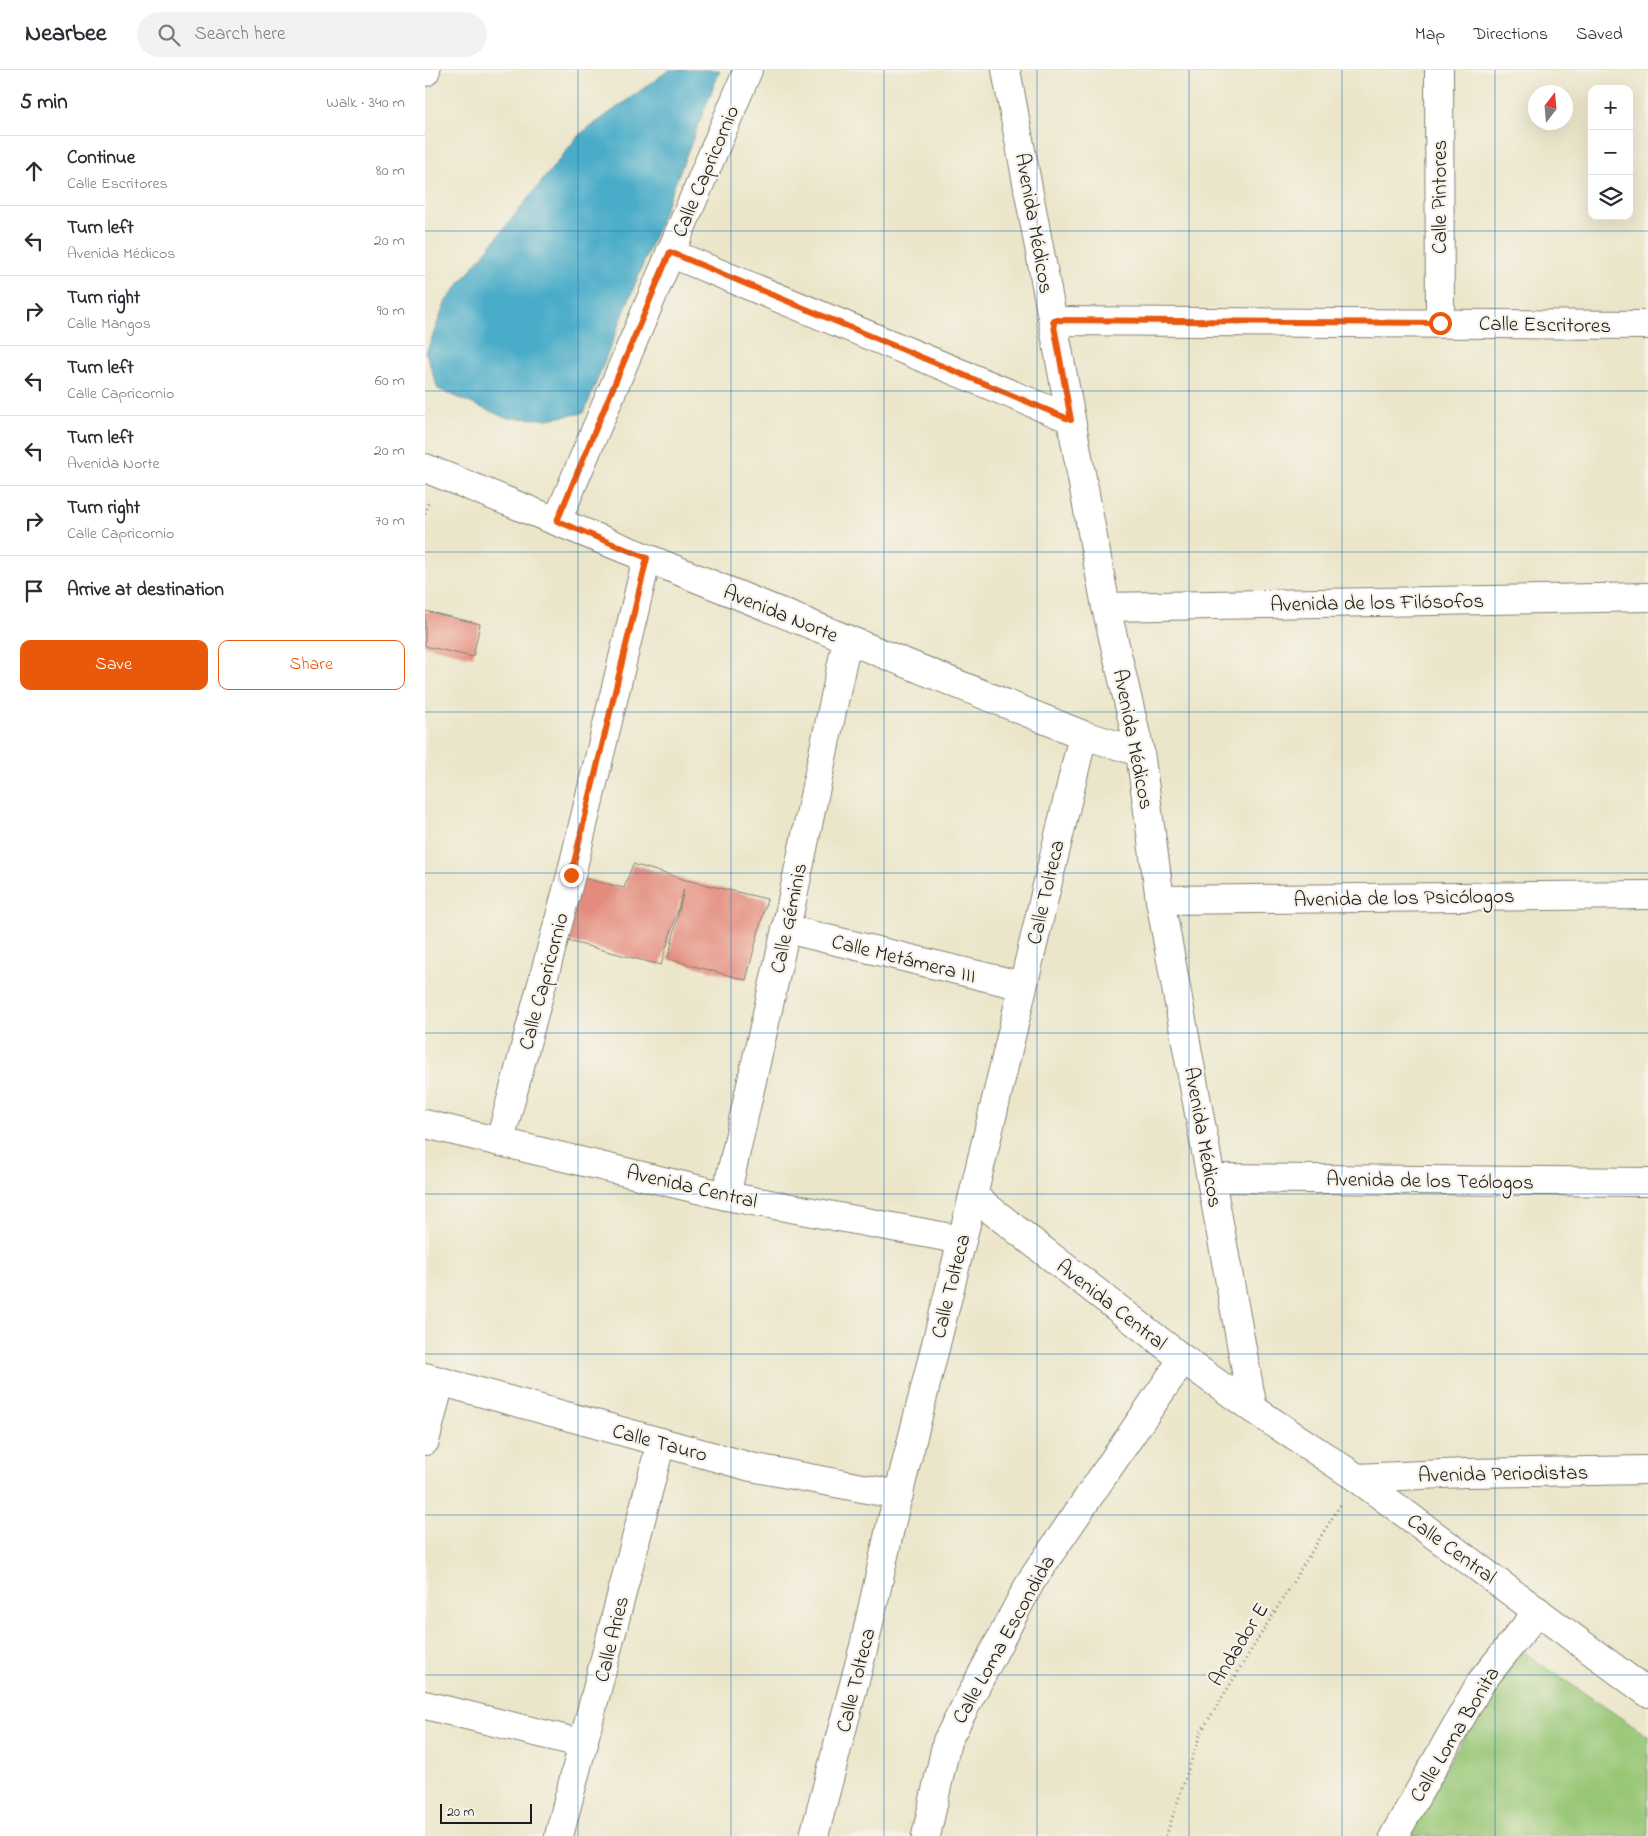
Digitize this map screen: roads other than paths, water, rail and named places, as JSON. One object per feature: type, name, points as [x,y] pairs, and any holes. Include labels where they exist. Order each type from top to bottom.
[{"type":"street","name":"Calle Capricornio","points":[[557,521],[748,70]]},
{"type":"street","name":"Avenida Médicos","points":[[1007,70],[1106,607],[1140,752],[1160,900],[1253,1409]]},
{"type":"street","name":"Calle Pintores","points":[[1439,70],[1440,323]]},
{"type":"street","points":[[670,252],[1071,420]]},
{"type":"street","name":"Calle Escritores","points":[[1053,320],[1648,325]]},
{"type":"street","name":"Avenida Norte","points":[[425,468],[1083,735],[1140,752]]},
{"type":"street","name":"Calle Capricornio","points":[[501,1141],[571,875],[647,558]]},
{"type":"street","name":"Avenida de los Filósofos","points":[[1106,607],[1648,597]]},
{"type":"street","name":"Calle Géminis","points":[[726,1196],[786,929],[847,640]]},
{"type":"street","name":"Calle Tolteca","points":[[814,1836],[865,1646],[899,1495],[973,1196],[1083,735]]},
{"type":"street","name":"Avenida de los Psicólogos","points":[[1160,900],[1648,895]]},
{"type":"street","name":"Calle Metámera III","points":[[786,929],[1023,986]]},
{"type":"street","name":"Avenida Central","points":[[425,1124],[726,1196],[962,1240]]},
{"type":"street","name":"Avenida de los Teólogos","points":[[1211,1178],[1648,1182]]},
{"type":"street","name":"Avenida Central","points":[[973,1196],[1183,1359],[1253,1409]]},
{"type":"street","name":"Calle Loma Escondida","points":[[926,1836],[947,1741],[1031,1581],[1183,1359]]},
{"type":"street","points":[[425,1441],[433,1380]]},
{"type":"street","name":"Calle Tauro","points":[[433,1380],[751,1467],[899,1495]]},
{"type":"street","name":"Calle Central","points":[[1253,1409],[1357,1478],[1648,1693]]},
{"type":"street","name":"Calle Aries","points":[[559,1836],[661,1442]]},
{"type":"street","name":"Avenida Periodistas","points":[[1357,1478],[1465,1473],[1648,1470]]},
{"type":"street","name":"Calle Loma Bonita","points":[[1394,1836],[1481,1682],[1538,1611]]},
{"type":"street","points":[[425,1704],[584,1744]]},
{"type":"water","points":[[669,70],[720,70],[584,413],[547,419],[506,418],[438,389],[426,353],[446,301],[579,135]]}]
